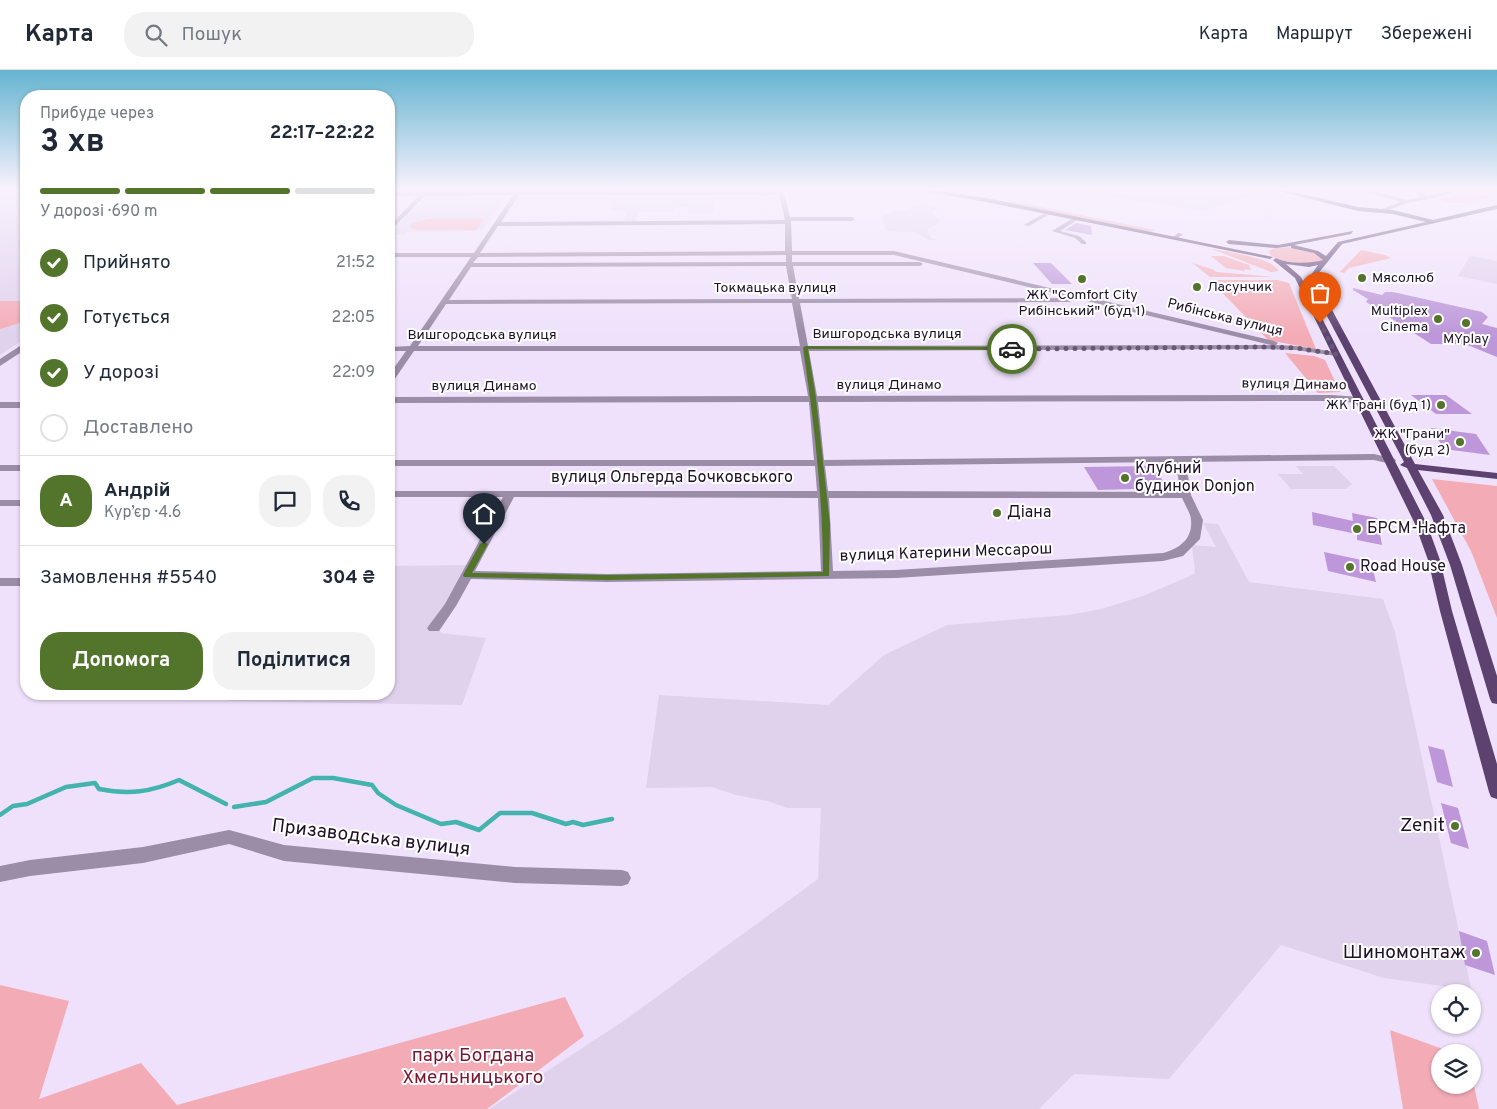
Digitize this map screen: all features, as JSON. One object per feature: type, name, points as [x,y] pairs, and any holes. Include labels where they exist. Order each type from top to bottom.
[{"type":"main road","points":[[1183,237],[1309,266],[1326,261]]},
{"type":"main road","points":[[1191,237],[1298,248],[1316,252],[1326,261]]},
{"type":"main road","points":[[1323,237],[1264,250],[1298,277],[1422,524],[1434,560],[1446,611],[1497,792]]},
{"type":"main road","points":[[1363,237],[1340,243],[1314,275],[1313,286],[1429,500],[1443,530],[1497,699]]},
{"type":"main road","name":"вулиця Ольгерда Бочковського","points":[[1390,461],[1410,466],[1497,476]]},
{"type":"street","points":[[395,373],[487,237]]},
{"type":"street","points":[[788,237],[789,263],[814,398],[826,524],[826,574]]},
{"type":"street","points":[[1077,237],[1084,244]]},
{"type":"street","name":"Рибінська вулиця","points":[[395,256],[894,253],[1296,348]]},
{"type":"street","name":"Рибінська вулиця","points":[[467,265],[945,264]]},
{"type":"street","name":"Токмацька вулиця","points":[[444,302],[1084,300],[1106,303]]},
{"type":"street","points":[[1296,348],[1336,354]]},
{"type":"street","name":"Вишгородська вулиця","points":[[395,349],[1296,348]]},
{"type":"street","points":[[0,363],[20,350]]},
{"type":"street","name":"вулиця Динамо","points":[[395,400],[1332,398],[1359,400]]},
{"type":"street","points":[[0,405],[20,405]]},
{"type":"street","name":"вулиця Ольгерда Бочковського","points":[[395,463],[947,462],[1374,457],[1390,461]]},
{"type":"street","points":[[1174,460],[1183,476],[1186,495]]},
{"type":"street","points":[[0,468],[20,468]]},
{"type":"street","points":[[434,628],[450,606],[511,493]]},
{"type":"street","name":"вулиця Ольгерда Бочковського","points":[[395,494],[1186,495]]},
{"type":"street","name":"вулиця Катерини Мессарош","points":[[467,575],[607,578],[896,574],[1164,557],[1179,553],[1194,539],[1197,520],[1186,495]]},
{"type":"street","points":[[0,503],[20,503]]},
{"type":"street","points":[[0,582],[20,582]]},
{"type":"street","name":"Призаводська вулиця","points":[[0,874],[30,868],[143,855],[229,837],[284,853],[515,876],[622,878]]},
{"type":"shaded area","points":[[0,237],[20,237],[20,342],[0,355]]},
{"type":"shaded area","points":[[924,237],[937,240],[929,240]]},
{"type":"shaded area","points":[[1470,256],[1497,261],[1497,284],[1458,276]]},
{"type":"shaded area","points":[[1296,466],[1334,466],[1352,484],[1346,489],[1291,489],[1278,474],[1303,474]]},
{"type":"shaded area","points":[[1203,523],[1218,524],[1249,582],[1383,599],[1395,632],[1470,984],[1431,984],[1384,978],[1281,945],[1169,1079],[1074,1074],[1039,1109],[489,1109],[625,1020],[818,879],[821,808],[787,808],[768,801],[736,795],[712,787],[646,788],[659,695],[828,705],[884,655],[947,625],[1069,615],[1101,609],[1143,596],[1190,576],[1195,573],[1192,545],[1216,547]]},
{"type":"shaded area","points":[[468,565],[436,622],[441,633],[486,638],[462,705],[227,701],[395,700],[395,566]]},
{"type":"green space","points":[[1275,248],[1308,250],[1320,256],[1323,261],[1303,264],[1282,260],[1270,255],[1269,251]]},
{"type":"green space","points":[[1212,249],[1258,259],[1274,266],[1279,271],[1271,272]]},
{"type":"green space","points":[[1361,250],[1391,258],[1349,268],[1344,273],[1340,272]]},
{"type":"green space","points":[[1211,256],[1224,256],[1249,265],[1251,270],[1226,268]]},
{"type":"green space","points":[[1190,261],[1216,272],[1274,277],[1210,277]]},
{"type":"green space","points":[[1210,280],[1277,280],[1289,283],[1316,349],[1268,340]]},
{"type":"green space","points":[[0,301],[20,301],[20,323],[0,329]]},
{"type":"green space","points":[[1285,353],[1314,356],[1325,360],[1340,392],[1318,393]]},
{"type":"green space","points":[[1432,479],[1497,486],[1497,618],[1471,551]]},
{"type":"green space","name":"парк Богдана Хмельницького","points":[[0,985],[69,1001],[39,1099],[141,1063],[177,1105],[565,997],[584,1036],[487,1109],[0,1109]]},
{"type":"green space","points":[[1390,1030],[1431,1045],[1431,1094],[1476,1094],[1479,1109],[1403,1109]]},
{"type":"building","points":[[1033,263],[1051,263],[1072,284],[1052,284]]},
{"type":"building","points":[[1353,288],[1382,295],[1385,292],[1393,292],[1482,312],[1488,317],[1482,324],[1497,328],[1497,357],[1465,344],[1431,344],[1366,302],[1368,299],[1353,290]]},
{"type":"building","name":"ЖК Грані (буд 1)","points":[[1411,395],[1446,395],[1472,414],[1436,414]]},
{"type":"building","name":"ЖК \"Грани\" (буд 2)","points":[[1431,428],[1476,434],[1490,455],[1444,449]]},
{"type":"building","name":"Клубний будинок Donjon","points":[[1151,466],[1169,488],[1098,490],[1084,467]]},
{"type":"building","name":"БРСМ-Нафта","points":[[1312,512],[1353,521],[1352,513],[1377,518],[1382,545],[1357,540],[1357,534],[1313,525]]},
{"type":"building","name":"Road House","points":[[1324,552],[1371,562],[1376,582],[1328,571]]},
{"type":"building","name":"Zenit","points":[[1428,746],[1444,750],[1453,787],[1437,782]]},
{"type":"building","name":"Zenit","points":[[1441,803],[1458,808],[1469,849],[1451,843]]},
{"type":"building","name":"Шиномонтаж","points":[[1459,931],[1487,941],[1495,975],[1465,965]]},
{"type":"waterway","points":[[234,807],[266,802],[313,778],[333,778],[372,785],[378,793],[396,805],[441,824],[456,822],[479,830],[500,813],[532,813],[566,824],[573,822],[583,825],[612,819]]},
{"type":"waterway","points":[[0,815],[13,806],[27,804],[66,787],[95,783],[99,789],[130,792],[149,790],[179,780],[226,804]]},
{"type":"way so far","points":[[1012,349],[1264,347],[1296,348],[1336,354],[1320,323]]},
{"type":"place","name":"Мясолюб","points":[[1362,278]]},
{"type":"place","name":"ЖК \"Comfort City Рибінський\" (буд 1)","points":[[1082,279]]},
{"type":"place","name":"Ласунчик","points":[[1197,287]]},
{"type":"place","name":"Multiplex Cinema","points":[[1438,319]]},
{"type":"place","name":"MYplay","points":[[1466,323]]},
{"type":"place","name":"ЖК Грані (буд 1)","points":[[1441,405]]},
{"type":"place","name":"ЖК \"Грани\" (буд 2)","points":[[1460,442]]},
{"type":"place","name":"Клубний будинок Donjon","points":[[1125,478]]},
{"type":"place","name":"Діана","points":[[997,513]]},
{"type":"place","name":"БРСМ-Нафта","points":[[1357,529]]},
{"type":"place","name":"Road House","points":[[1350,567]]},
{"type":"place","name":"Zenit","points":[[1455,826]]},
{"type":"place","name":"Шиномонтаж","points":[[1476,953]]},
{"type":"route","points":[[484,544],[467,575],[607,578],[826,574],[826,524],[814,398],[805,348],[1012,349]]}]
